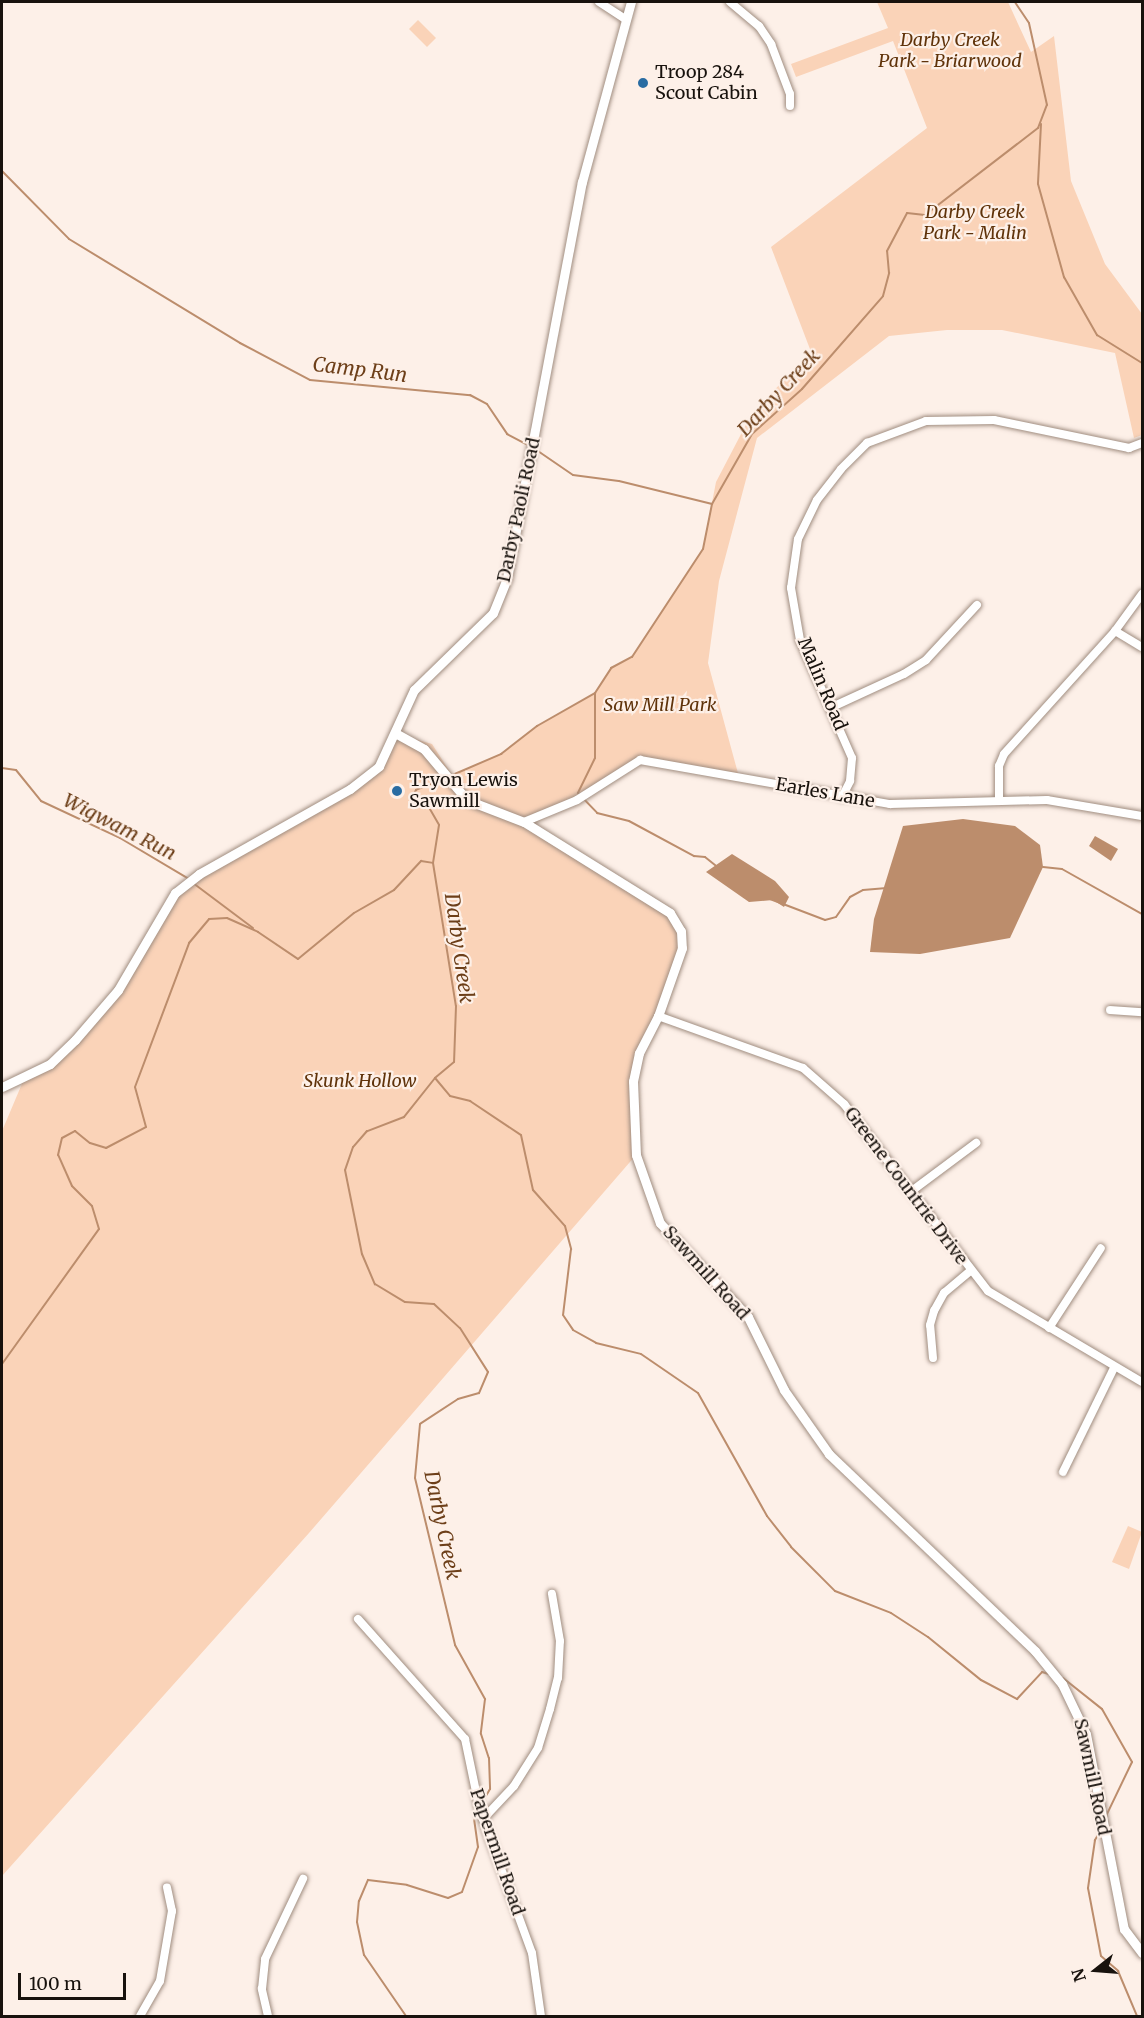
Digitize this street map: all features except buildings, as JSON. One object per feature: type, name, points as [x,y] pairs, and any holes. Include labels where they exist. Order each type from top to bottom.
[{"type":"street","points":[[599,2],[625,19]]},
{"type":"street","name":"Darby Paoli Road","points":[[2,1087],[50,1064],[75,1040],[118,990],[175,893],[199,874],[298,822],[367,778],[379,766],[397,734],[414,690],[486,622],[507,578],[572,230],[625,19],[632,2]]},
{"type":"street","points":[[730,2],[759,26],[771,44],[790,94],[790,106]]},
{"type":"street","name":"Malin Road","points":[[842,797],[853,765],[849,746],[800,640],[791,588],[798,539],[817,500],[841,469],[867,443],[926,421],[994,420],[1129,448],[1143,442]]},
{"type":"street","points":[[999,799],[999,766],[1004,754],[1115,631],[1143,594]]},
{"type":"street","points":[[830,708],[904,674],[926,660],[977,605]]},
{"type":"street","points":[[1115,631],[1143,647]]},
{"type":"street","name":"Sawmill Road","points":[[397,734],[417,743],[432,757],[467,800],[524,822],[670,913],[681,931],[682,948],[658,1016],[639,1053],[633,1081],[636,1155],[660,1223],[748,1317],[784,1390],[829,1454],[1035,1651],[1062,1684],[1086,1734],[1124,1929],[1143,1953]]},
{"type":"street","name":"Earles Lane","points":[[524,822],[577,800],[640,760],[890,804],[999,799],[1047,800],[1143,816]]},
{"type":"street","points":[[1110,1010],[1143,1012]]},
{"type":"street","name":"Greene Countrie Drive","points":[[658,1016],[803,1068],[844,1104],[913,1190],[970,1270],[988,1291],[1114,1368],[1143,1382]]},
{"type":"street","points":[[913,1190],[976,1143]]},
{"type":"street","points":[[1049,1328],[1101,1248]]},
{"type":"street","points":[[933,1358],[930,1325],[934,1311],[944,1293],[970,1270]]},
{"type":"street","points":[[1064,1472],[1114,1368]]},
{"type":"street","points":[[482,1815],[514,1786],[538,1748],[558,1678],[560,1641],[552,1594]]},
{"type":"street","name":"Papermill Road","points":[[357,1619],[465,1739],[472,1784],[532,1953],[541,2016]]},
{"type":"street","points":[[268,2016],[262,1989],[265,1959],[303,1879]]},
{"type":"street","points":[[140,2016],[160,1981],[172,1911],[167,1888]]},
{"type":"green space","name":"Skunk Hollow","points":[[877,2],[1008,2],[1031,52],[1054,36],[1071,181],[1105,264],[1142,314],[1142,435],[1134,438],[1115,353],[1002,330],[947,330],[889,336],[757,438],[719,581],[708,663],[739,777],[640,760],[610,780],[525,822],[670,913],[682,948],[633,1081],[636,1155],[309,1533],[2,1876],[2,1131],[24,1079],[50,1064],[118,990],[175,893],[367,778],[397,734],[432,744],[452,775],[501,754],[537,726],[595,693],[611,668],[632,657],[703,549],[716,482],[751,415],[782,382],[813,357],[771,247],[927,128],[893,41],[796,77],[791,64],[888,28]]},
{"type":"green space","points":[[418,20],[436,38],[427,47],[409,29]]},
{"type":"green space","points":[[1128,1526],[1142,1532],[1129,1569],[1112,1562]]},
{"type":"shaded area","points":[[963,819],[1015,826],[1040,845],[1043,867],[1010,938],[920,954],[870,952],[874,919],[903,826]]},
{"type":"shaded area","points":[[1095,836],[1118,849],[1111,861],[1089,846]]},
{"type":"shaded area","points":[[732,854],[775,881],[789,897],[784,907],[773,900],[749,902],[706,872]]},
{"type":"waterway","name":"Darby Creek","points":[[450,776],[501,754],[537,726],[595,693],[611,668],[632,657],[703,549],[712,504],[752,434],[802,389],[883,296],[889,273],[887,251],[907,213],[925,215],[1038,128],[1047,105],[1029,23],[1015,2]]},
{"type":"waterway","points":[[1041,124],[1038,184],[1064,277],[1097,335],[1142,363]]},
{"type":"waterway","name":"Camp Run","points":[[2,171],[69,239],[240,343],[310,380],[470,395],[487,404],[507,434],[530,446]]},
{"type":"waterway","name":"Camp Run","points":[[535,449],[573,475],[619,481],[712,504]]},
{"type":"waterway","points":[[595,693],[595,758],[578,793],[597,813],[629,821],[694,856],[705,857],[716,866]]},
{"type":"waterway","name":"Wigwam Run","points":[[2,768],[16,770],[41,801],[120,838],[189,879]]},
{"type":"waterway","name":"Darby Creek","points":[[444,779],[416,790],[412,798],[427,804],[439,825],[433,863],[456,1006],[454,1062],[435,1078],[404,1117],[367,1131],[353,1147],[345,1170],[362,1254],[375,1284],[405,1302],[434,1304],[460,1328],[488,1372],[479,1393],[458,1399],[420,1424],[415,1478],[455,1645],[485,1699],[481,1734],[489,1758],[490,1789],[482,1803]]},
{"type":"waterway","points":[[2,1364],[99,1229],[92,1206],[72,1186],[58,1155],[62,1138],[75,1131],[90,1143],[106,1148],[146,1127],[135,1087],[189,943],[209,919],[227,918],[258,932],[298,959],[354,913],[394,890],[421,861],[433,863]]},
{"type":"waterway","points":[[1043,867],[1062,869],[1142,914]]},
{"type":"waterway","name":"Wigwam Run","points":[[193,883],[253,928]]},
{"type":"waterway","points":[[770,899],[825,920],[836,917],[850,897],[863,890],[884,888]]},
{"type":"waterway","points":[[435,1078],[450,1096],[470,1101],[521,1135],[533,1190],[565,1226],[571,1249],[563,1315],[573,1330],[596,1343],[641,1354],[698,1393],[767,1516],[791,1547],[835,1591],[891,1613],[928,1637],[981,1680],[1017,1699],[1042,1672],[1049,1674]]},
{"type":"waterway","points":[[1063,1678],[1102,1709],[1132,1762],[1106,1816]]},
{"type":"waterway","name":"Darby Creek","points":[[406,2016],[364,1955],[357,1922],[359,1901],[368,1880],[407,1885],[448,1898],[462,1892],[478,1847],[474,1817],[477,1811]]},
{"type":"waterway","points":[[1101,1830],[1095,1840],[1088,1888],[1101,1956],[1118,1971],[1137,2016]]},
{"type":"place","name":"Troop 284 Scout Cabin","points":[[643,83]]},
{"type":"place","name":"Tryon Lewis Sawmill","points":[[397,791]]},
{"type":"park label","name":"Darby Creek Park - Briarwood","points":[[950,51]]},
{"type":"park label","name":"Darby Creek Park - Malin","points":[[975,223]]},
{"type":"park label","name":"Saw Mill Park","points":[[660,705]]}]
